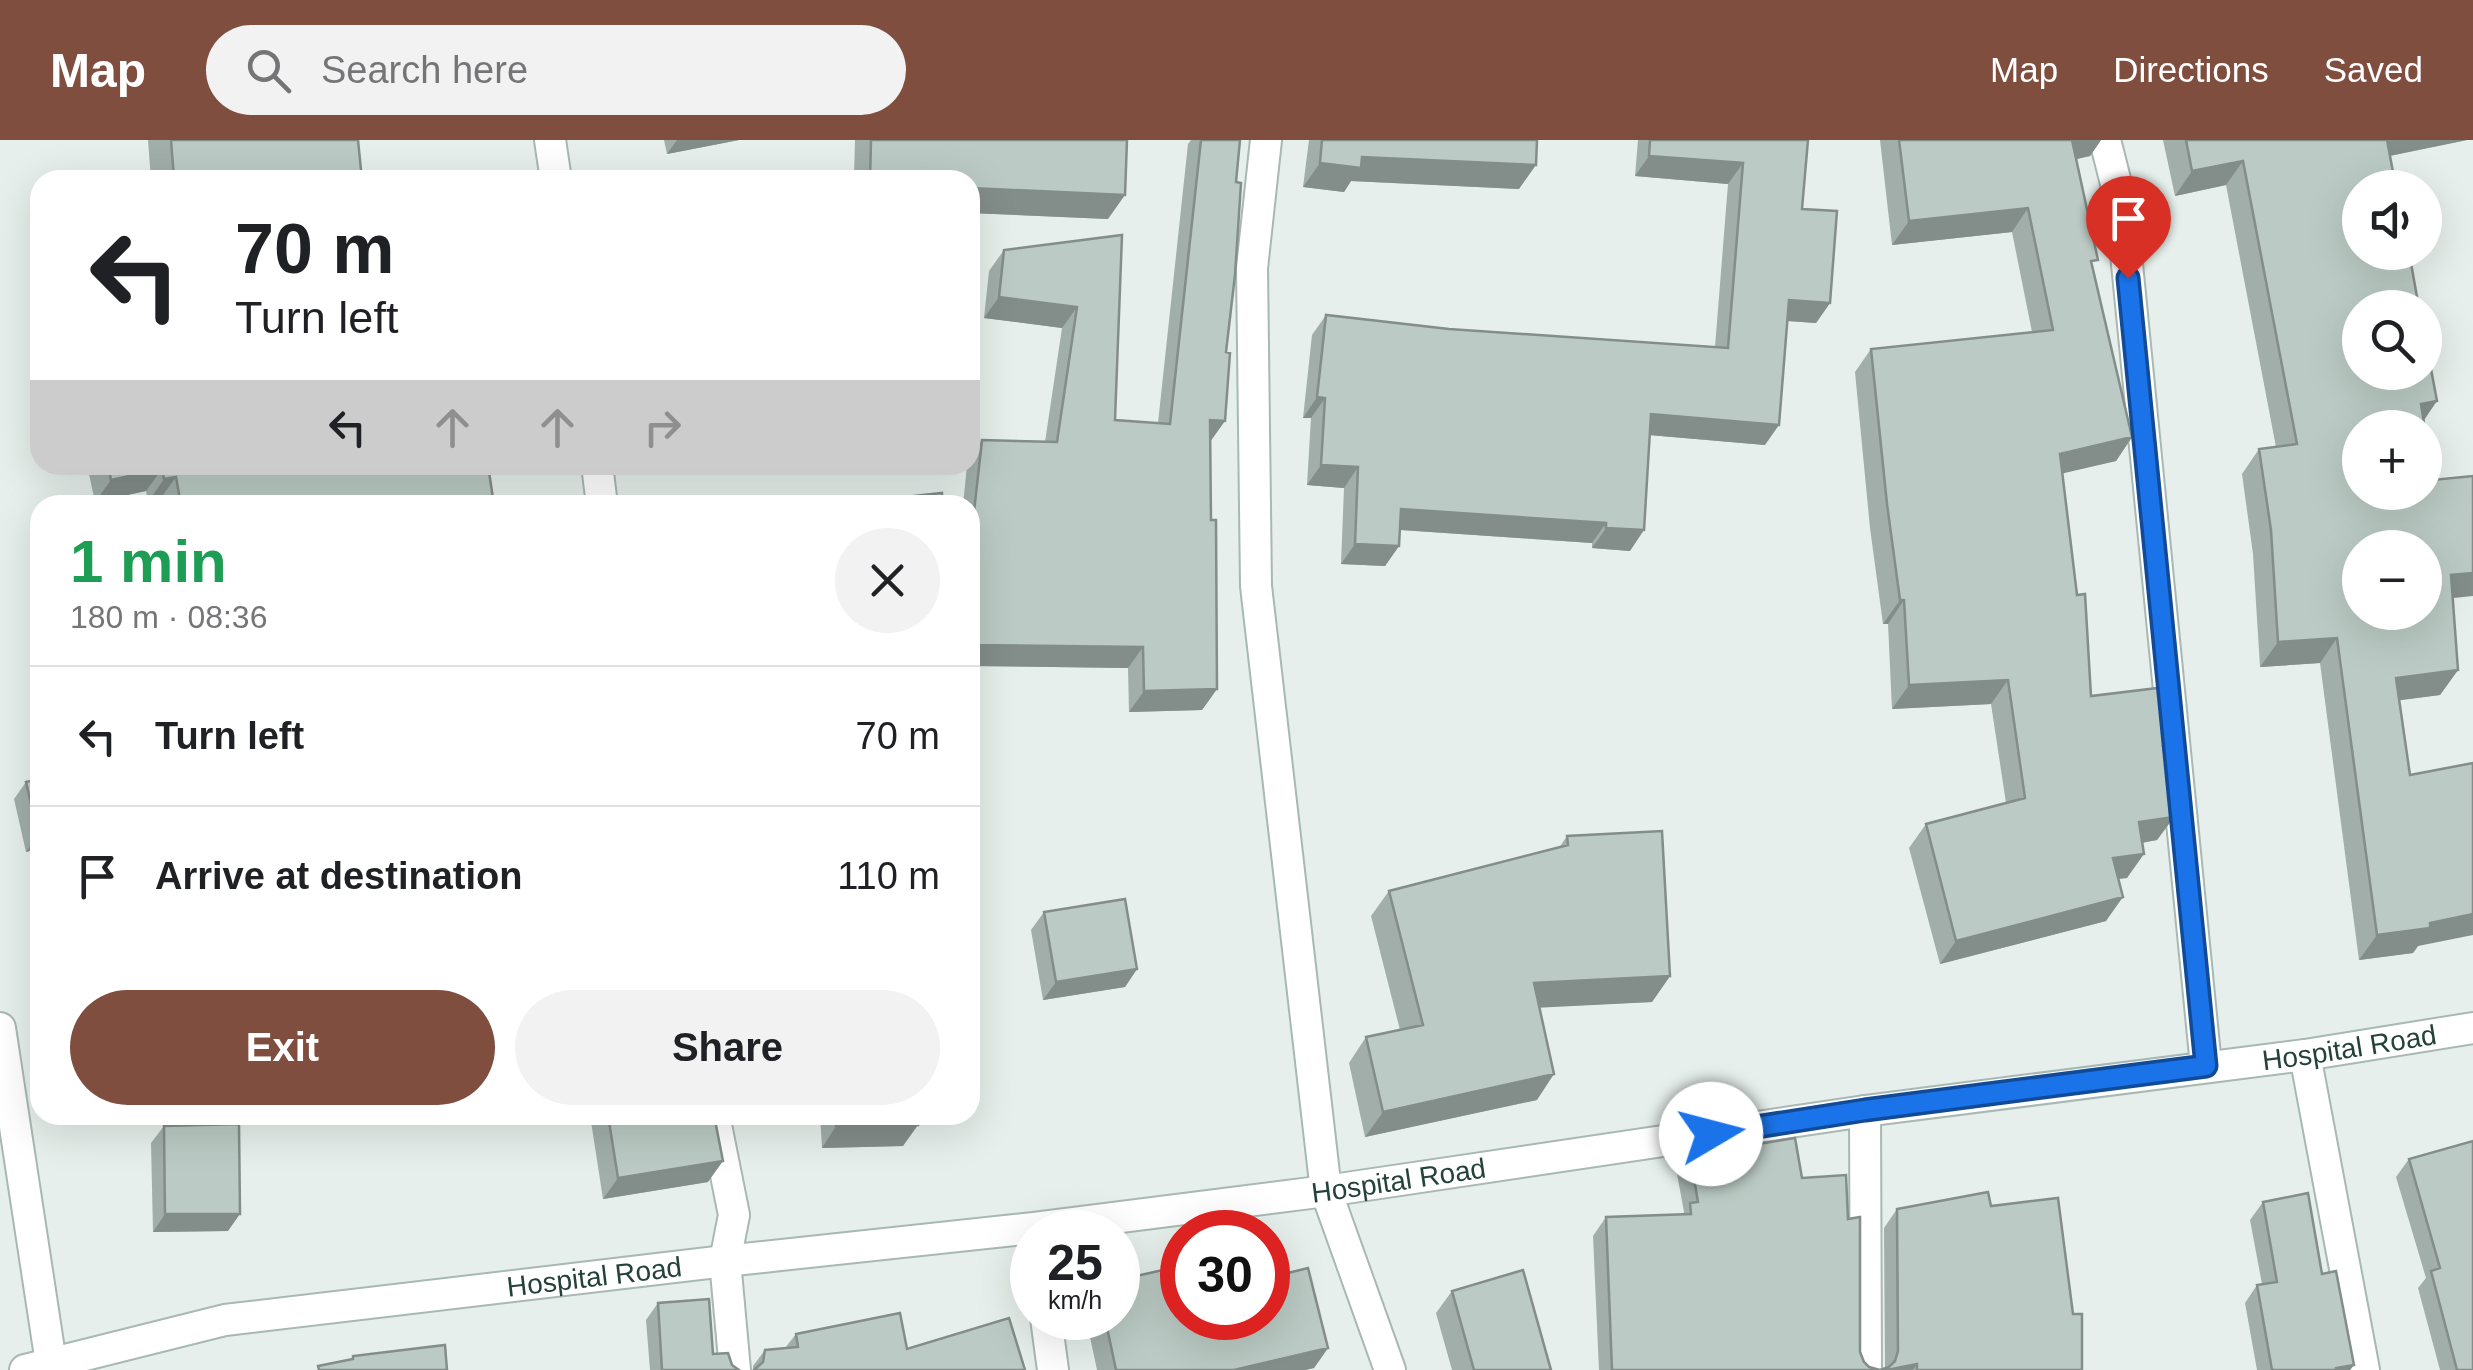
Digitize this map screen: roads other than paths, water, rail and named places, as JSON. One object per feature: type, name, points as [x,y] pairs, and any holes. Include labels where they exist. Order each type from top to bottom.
[{"type":"street","points":[[550,140],[554,170]]},
{"type":"street","points":[[1266,140],[1252,268],[1256,586],[1326,1191],[1390,1370]]},
{"type":"street","points":[[2105,140],[2121,203],[2206,1066]]},
{"type":"street","points":[[0,1028],[38,1367]]},
{"type":"street","name":"Hospital Road","points":[[1140,1216],[1865,1110],[2305,1055],[2473,1028]]},
{"type":"street","points":[[2305,1055],[2364,1370]]},
{"type":"street","points":[[1865,1110],[1866,1370]]},
{"type":"street","points":[[716,1125],[734,1215],[725,1261],[735,1370]]},
{"type":"street","name":"Hospital Road","points":[[38,1367],[225,1320],[725,1261],[1010,1232]]},
{"type":"street","points":[[1049,1340],[1053,1370]]}]
